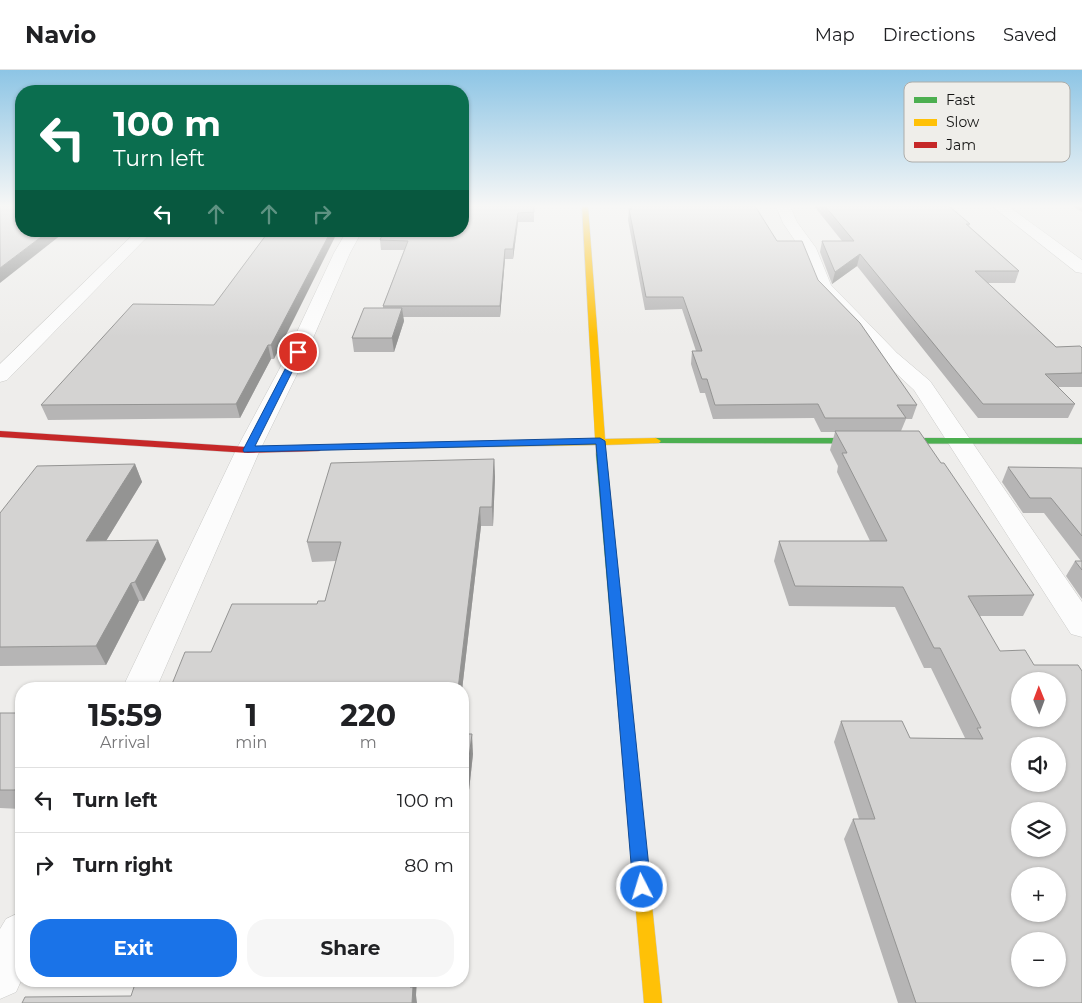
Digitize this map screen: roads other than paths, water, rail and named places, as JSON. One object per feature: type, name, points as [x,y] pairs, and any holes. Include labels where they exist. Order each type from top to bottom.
[{"type":"street","points":[[0,376],[127,250]]},
{"type":"street","points":[[142,682],[248,450],[290,368],[344,250]]},
{"type":"street","points":[[588,250],[600,441],[653,1003]]},
{"type":"street","points":[[809,250],[822,287],[890,357],[922,386],[956,440],[1082,626]]},
{"type":"street","points":[[1057,250],[1082,268]]},
{"type":"street","points":[[0,434],[248,450],[600,441],[1082,441]]},
{"type":"street","points":[[0,976],[15,946]]}]
